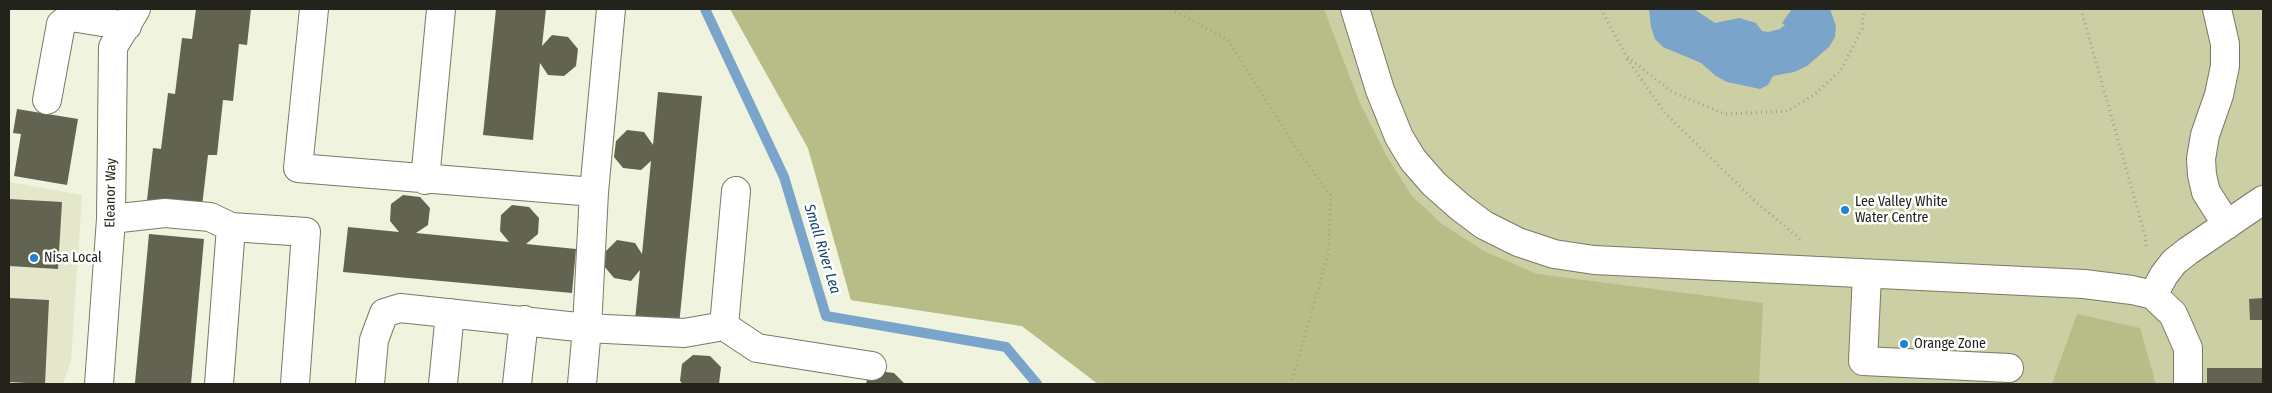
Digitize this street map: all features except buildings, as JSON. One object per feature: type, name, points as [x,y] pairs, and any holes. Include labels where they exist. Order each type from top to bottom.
[{"type":"street","points":[[314,9],[298,168],[425,180],[594,192]]},
{"type":"street","points":[[425,180],[441,9]]},
{"type":"street","points":[[582,384],[594,192],[611,9]]},
{"type":"street","points":[[1355,9],[1380,90],[1399,136],[1413,160],[1434,184],[1484,225],[1518,242],[1554,254],[1594,260],[2111,286],[2153,295],[2173,314],[2188,348],[2188,384]]},
{"type":"street","points":[[2217,9],[2226,44],[2225,66],[2219,95],[2205,135],[2201,160],[2206,192],[2227,225]]},
{"type":"street","points":[[47,100],[61,24],[71,17],[132,18]]},
{"type":"street","name":"Eleanor Way","points":[[99,384],[111,219],[113,47],[132,18]]},
{"type":"street","points":[[724,326],[736,191]]},
{"type":"street","points":[[2153,295],[2174,262],[2263,200]]},
{"type":"street","points":[[111,219],[165,213],[210,217],[231,227],[306,232],[295,384]]},
{"type":"street","points":[[219,384],[231,227]]},
{"type":"street","points":[[1868,275],[1863,361],[2009,368]]},
{"type":"street","points":[[370,384],[374,340],[384,313],[400,308],[587,328],[684,333],[724,326],[758,348],[872,366]]},
{"type":"street","points":[[443,384],[450,313]]},
{"type":"street","points":[[517,384],[524,320]]},
{"type":"path","points":[[1171,9],[1228,40],[1299,152],[1331,196],[1328,255],[1291,384]]},
{"type":"path","points":[[1601,9],[1626,56],[1665,113],[1755,201],[1811,248],[1829,273]]},
{"type":"path","points":[[1626,56],[1674,93],[1725,114],[1788,111],[1815,94],[1841,70],[1862,28],[1864,9]]},
{"type":"path","points":[[2081,9],[2145,235],[2153,295]]},
{"type":"shaded area","points":[[730,9],[2263,9],[2263,384],[1098,384],[1022,326],[851,300],[808,148]]},
{"type":"shaded area","points":[[9,182],[82,195],[71,360],[63,384],[9,384]]},
{"type":"green space","points":[[730,9],[1324,9],[1359,101],[1386,155],[1412,196],[1442,224],[1484,251],[1537,274],[1763,303],[1759,384],[1098,384],[1022,326],[851,300],[808,148]]},
{"type":"green space","points":[[2077,314],[2140,328],[2156,384],[2052,384]]},
{"type":"water","points":[[1649,9],[1694,9],[1715,23],[1739,18],[1756,23],[1762,31],[1768,32],[1780,29],[1785,25],[1782,23],[1792,9],[1830,9],[1836,26],[1835,37],[1829,47],[1807,66],[1794,72],[1773,76],[1768,85],[1760,89],[1727,82],[1716,76],[1701,63],[1663,47],[1655,39],[1651,27]]},
{"type":"waterway","name":"Small River Lea","points":[[705,9],[784,177],[826,316],[1006,347],[1037,384]]},
{"type":"place","name":"Lee Valley White Water Centre","points":[[1845,210]]},
{"type":"place","name":"Nisa Local","points":[[34,258]]},
{"type":"place","name":"Orange Zone","points":[[1904,344]]}]
